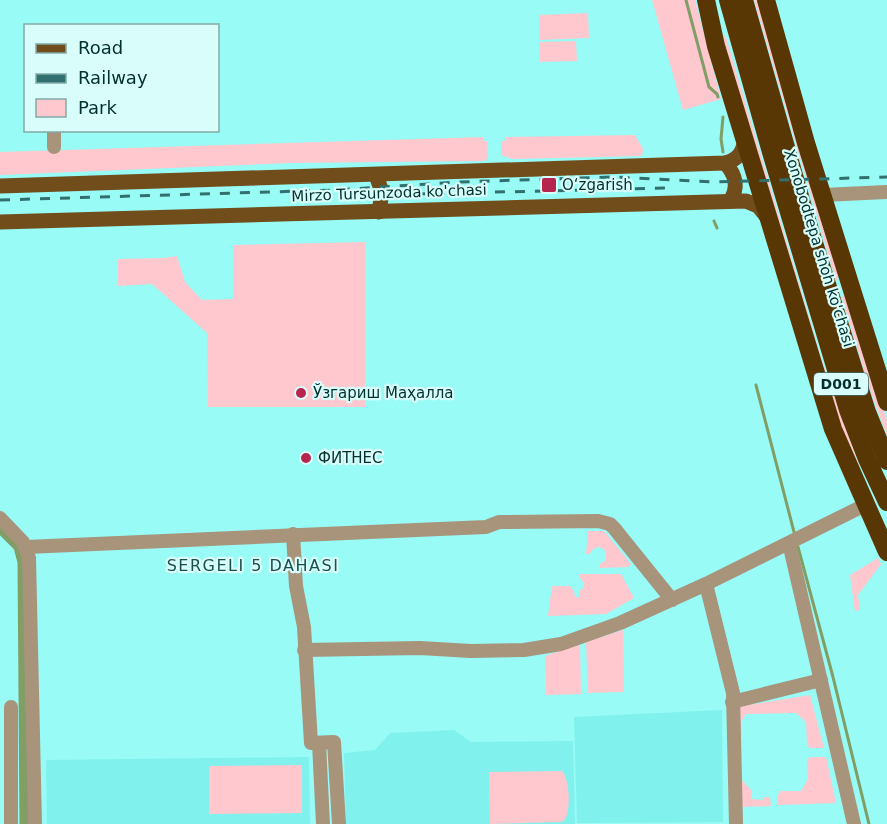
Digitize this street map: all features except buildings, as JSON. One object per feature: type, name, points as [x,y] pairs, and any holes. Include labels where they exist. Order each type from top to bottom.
[{"type":"highway","points":[[706,0],[716,45],[830,420],[887,552]]},
{"type":"highway","points":[[766,0],[887,402]]},
{"type":"highway","points":[[716,45],[733,1]]},
{"type":"highway","name":"Xonobodtepa shoh ko'chasi","points":[[733,1],[834,307],[844,367],[848,410],[887,502]]},
{"type":"highway","name":"Xonobodtepa shoh ko'chasi","points":[[733,1],[844,367],[867,412],[887,461]]},
{"type":"highway","points":[[834,307],[846,271]]},
{"type":"highway","points":[[863,500],[867,459]]},
{"type":"main road","points":[[730,201],[735,191],[735,181],[732,171],[725,163],[738,157],[745,140]]},
{"type":"main road","name":"Mirzo Tursunzoda ko'chasi","points":[[0,186],[725,163]]},
{"type":"main road","points":[[376,175],[382,192],[379,212]]},
{"type":"main road","name":"Mirzo Tursunzoda ko'chasi","points":[[0,222],[746,201],[762,210],[769,222]]},
{"type":"street","points":[[54,132],[54,147]]},
{"type":"street","points":[[823,195],[887,192]]},
{"type":"street","points":[[304,650],[420,648],[471,651],[543,648],[579,639],[706,584],[789,543],[863,500]]},
{"type":"street","points":[[0,518],[26,547],[29,558],[35,824]]},
{"type":"street","points":[[26,547],[486,526],[499,522],[598,521],[610,524],[614,528],[672,600]]},
{"type":"street","points":[[293,534],[296,586],[304,627],[311,744],[334,742],[339,824]]},
{"type":"street","points":[[789,543],[854,824]]},
{"type":"street","points":[[706,584],[732,693],[736,824]]},
{"type":"street","points":[[732,702],[821,680]]},
{"type":"street","points":[[11,707],[5,737],[11,824]]},
{"type":"street","points":[[319,743],[323,824]]},
{"type":"shaded area","points":[[722,710],[723,822],[577,823],[574,717]]},
{"type":"shaded area","points":[[454,730],[471,742],[573,741],[575,824],[346,824],[344,753],[375,750],[390,733]]},
{"type":"shaded area","points":[[309,757],[310,824],[47,824],[46,760]]},
{"type":"green space","points":[[652,0],[695,0],[721,99],[683,110]]},
{"type":"green space","points":[[754,0],[759,0],[841,273],[836,281]]},
{"type":"green space","points":[[588,13],[589,38],[539,40],[539,15]]},
{"type":"green space","points":[[725,34],[822,361],[860,468],[861,478],[847,452],[722,45]]},
{"type":"green space","points":[[576,41],[577,61],[540,62],[539,42]]},
{"type":"green space","points":[[635,135],[643,149],[642,156],[512,159],[501,155],[501,141],[505,141],[505,137]]},
{"type":"green space","points":[[483,137],[483,141],[487,141],[488,158],[484,161],[292,163],[0,175],[0,152]]},
{"type":"green space","points":[[365,242],[365,407],[208,407],[207,333],[152,284],[118,286],[118,259],[177,256],[185,282],[202,300],[233,299],[233,245]]},
{"type":"green space","points":[[844,294],[887,420],[887,436],[869,387],[842,298]]},
{"type":"green space","points":[[588,531],[604,531],[631,564],[628,567],[600,568],[600,564],[606,560],[606,552],[597,547],[590,554],[586,554]]},
{"type":"green space","points":[[878,558],[881,564],[858,595],[860,609],[855,612],[850,575]]},
{"type":"green space","points":[[579,574],[621,574],[634,598],[606,614],[548,616],[552,586],[570,586],[575,597],[579,597],[579,591],[583,588],[584,583]]},
{"type":"green space","points":[[623,630],[624,692],[588,693],[586,642]]},
{"type":"green space","points":[[580,644],[581,694],[546,695],[545,656]]},
{"type":"green space","points":[[810,695],[824,748],[810,748],[807,745],[806,722],[796,713],[746,714],[741,722],[742,780],[752,791],[752,799],[764,800],[764,797],[770,797],[771,806],[739,807],[736,707]]},
{"type":"green space","points":[[810,757],[826,757],[836,803],[778,805],[780,791],[801,791],[808,779],[807,760]]},
{"type":"green space","points":[[302,765],[302,813],[209,814],[209,766]]},
{"type":"green space","points":[[562,771],[567,782],[569,805],[562,822],[490,824],[489,772]]},
{"type":"waterway","points":[[686,0],[709,87],[718,97]]},
{"type":"waterway","points":[[723,117],[721,139],[723,152]]},
{"type":"waterway","points":[[714,221],[717,228]]},
{"type":"waterway","points":[[756,385],[794,532]]},
{"type":"waterway","points":[[0,529],[18,547],[22,562],[24,824]]},
{"type":"waterway","points":[[798,547],[869,824]]},
{"type":"railway","points":[[0,200],[335,190],[459,182],[613,177],[714,182],[887,177]]},
{"type":"railway","points":[[375,195],[666,188]]},
{"type":"place","name":"O‘zgarish","points":[[549,185]]},
{"type":"place","name":"Ўзгариш Маҳалла","points":[[301,393]]},
{"type":"place","name":"ФИТНЕС","points":[[306,458]]},
{"type":"district","name":"SERGELI 5 DAHASI","points":[[253,565]]}]
